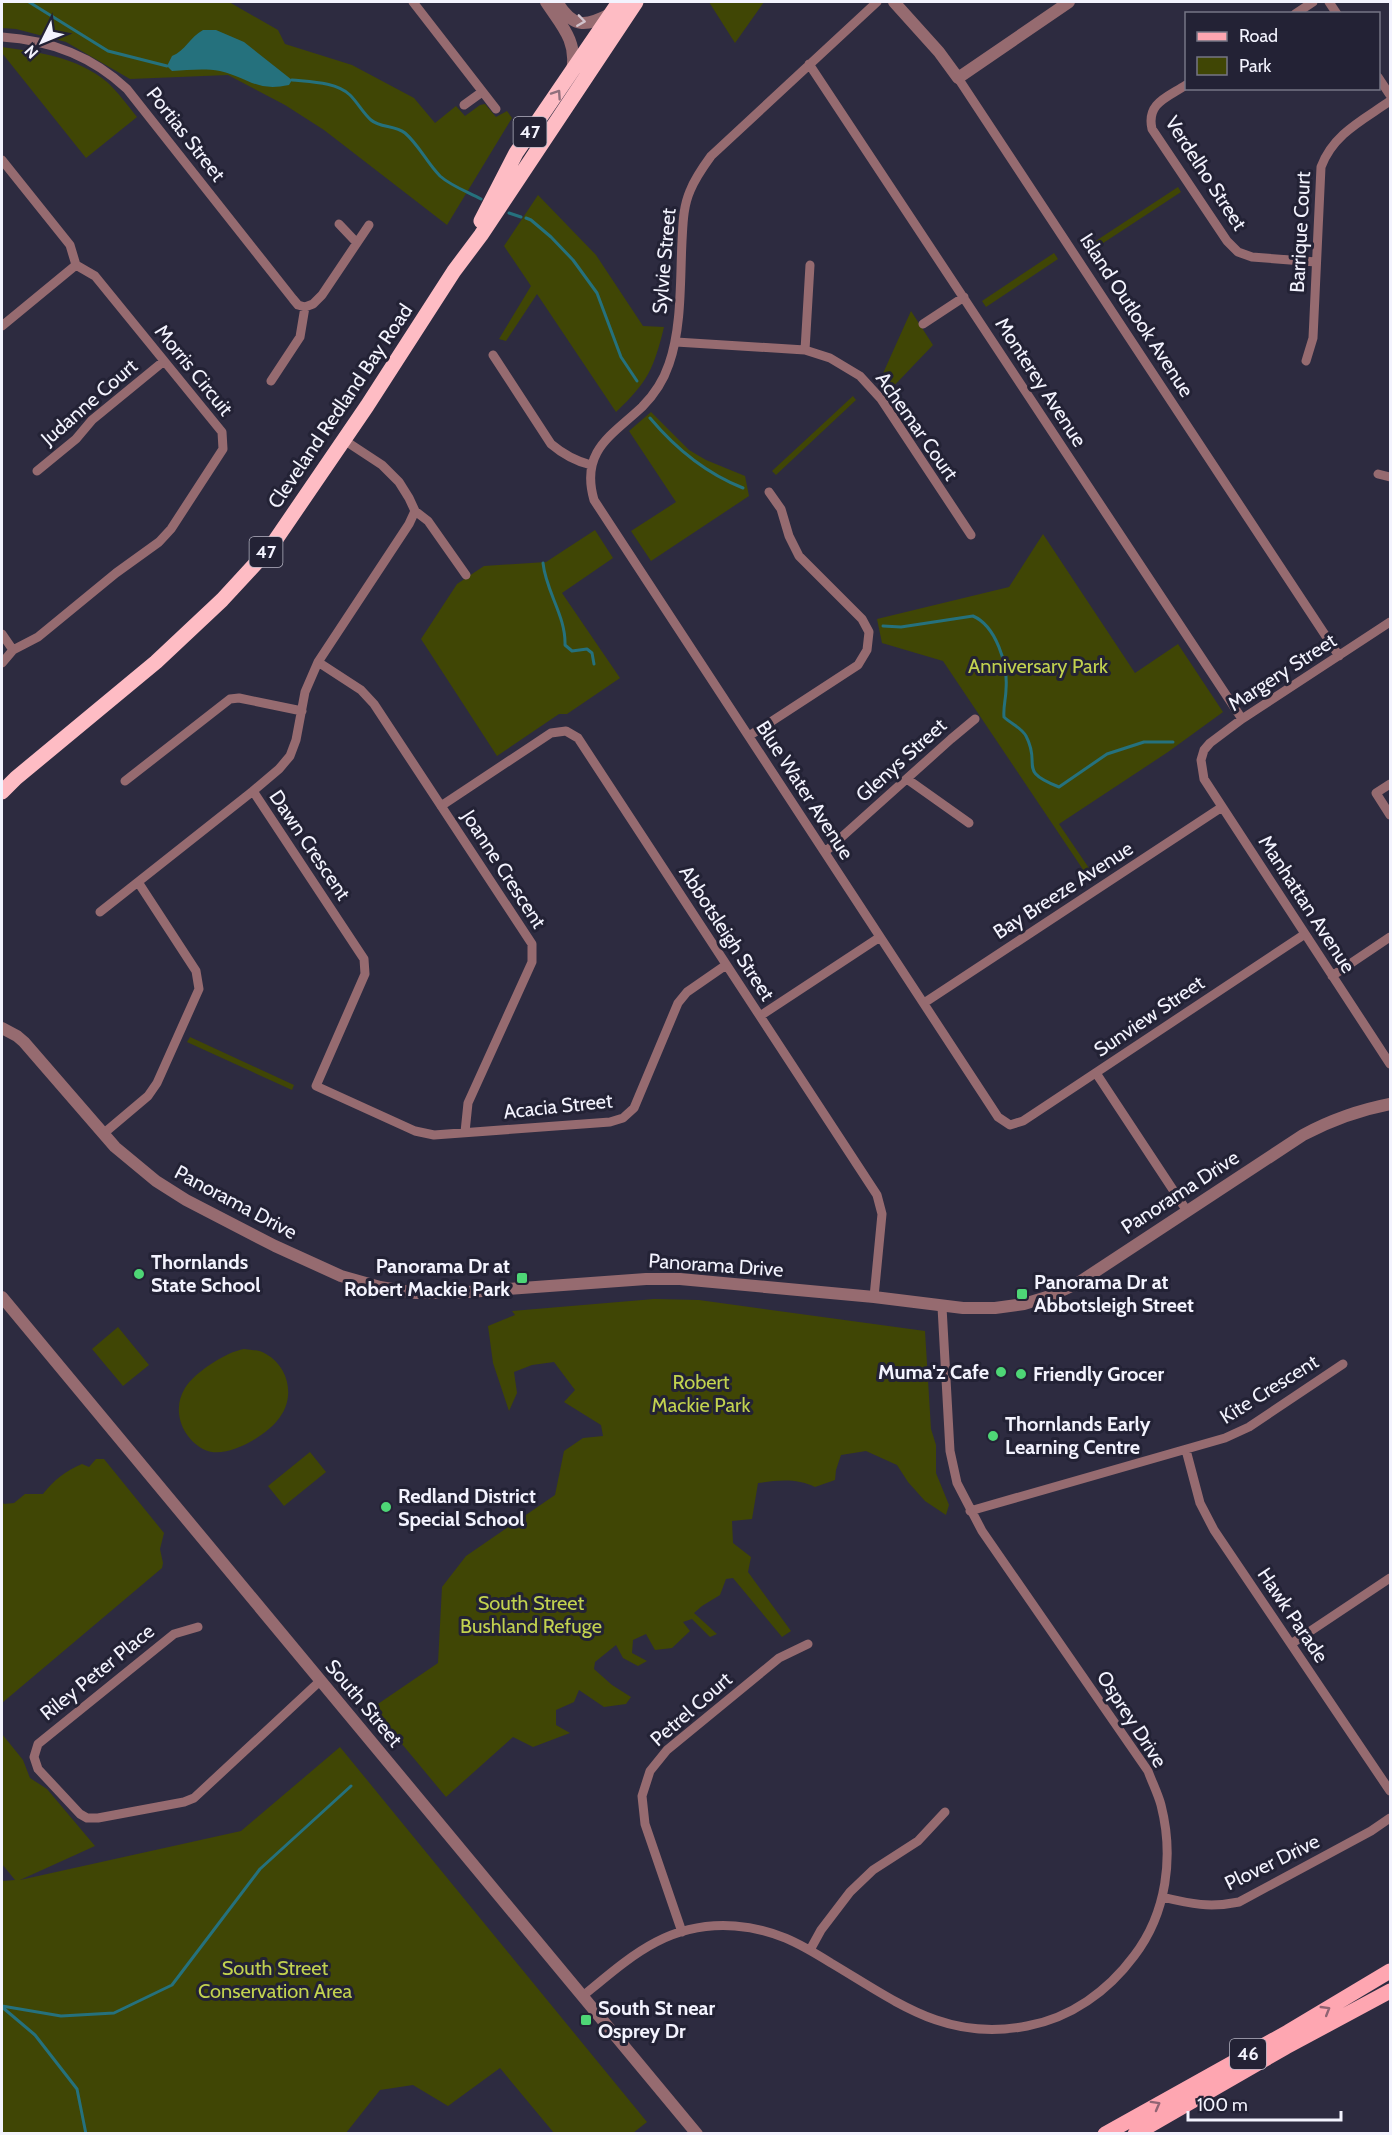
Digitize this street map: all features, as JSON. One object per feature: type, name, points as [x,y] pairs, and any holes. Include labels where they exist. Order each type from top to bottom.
[{"type":"highway","name":"Cleveland Redland Bay Road","points":[[2,790],[156,662],[222,600],[270,548],[636,2]]},
{"type":"highway","name":"Cleveland Redland Bay Road","points":[[454,272],[516,153],[616,7]]},
{"type":"highway","points":[[516,153],[522,159],[527,157],[549,123],[574,96]]},
{"type":"main road","name":"46","points":[[1105,2133],[1288,2032],[1390,1971]]},
{"type":"main road","name":"46","points":[[1135,2133],[1390,1991]]},
{"type":"street","points":[[412,2],[496,109]]},
{"type":"street","points":[[546,2],[570,40],[574,57],[571,72]]},
{"type":"street","points":[[556,2],[572,21],[583,24],[593,23],[616,7]]},
{"type":"street","name":"Sylvie Street","points":[[591,465],[603,442],[645,405],[669,366],[676,342],[684,213],[689,192],[698,174],[711,156],[877,2]]},
{"type":"street","name":"Island Outlook Avenue","points":[[894,2],[939,52],[958,78],[1339,656]]},
{"type":"street","points":[[958,78],[1069,2]]},
{"type":"street","points":[[1297,12],[1313,2]]},
{"type":"street","name":"Portias Street","points":[[2,37],[26,39],[59,48],[88,60],[111,74],[127,89],[292,299],[305,307]]},
{"type":"street","name":"Monterey Avenue","points":[[809,64],[1242,719]]},
{"type":"street","points":[[1380,80],[1390,95]]},
{"type":"street","name":"Verdelho Street","points":[[1185,86],[1154,106],[1149,117],[1152,129],[1227,241],[1238,252],[1252,257],[1316,261]]},
{"type":"street","points":[[464,105],[482,92]]},
{"type":"street","name":"Barrique Court","points":[[1306,361],[1312,338],[1321,167],[1336,139],[1390,101]]},
{"type":"street","points":[[2,327],[76,265],[70,245],[3,166]]},
{"type":"street","points":[[339,224],[357,243]]},
{"type":"street","points":[[271,381],[300,337],[305,307],[313,304],[322,295],[369,225]]},
{"type":"street","name":"Morris Circuit","points":[[2,663],[13,650],[38,637],[116,573],[159,542],[171,529],[223,449],[222,432],[95,276],[76,265]]},
{"type":"street","points":[[805,350],[810,265]]},
{"type":"street","points":[[922,324],[964,297]]},
{"type":"street","name":"Achemar Court","points":[[676,342],[805,350],[830,358],[860,376],[874,391],[970,535]]},
{"type":"street","points":[[493,355],[551,444],[562,454],[591,465]]},
{"type":"street","name":"Judanne Court","points":[[37,471],[76,439],[92,420],[164,361]]},
{"type":"street","points":[[344,440],[382,465],[399,482],[415,511],[428,521],[465,575]]},
{"type":"street","name":"Blue Water Avenue","points":[[591,465],[590,484],[594,500],[998,1117],[1010,1125]]},
{"type":"street","points":[[1378,474],[1390,477]]},
{"type":"street","points":[[749,736],[858,665],[867,650],[869,632],[862,619],[799,556],[780,509],[769,492]]},
{"type":"street","name":"Dawn Crescent","points":[[316,1086],[365,974],[364,959],[253,792],[279,770],[290,756],[296,740],[305,692],[318,662],[409,525],[415,511]]},
{"type":"street","name":"Margery Street","points":[[1201,760],[1204,750],[1210,743],[1242,719],[1390,622]]},
{"type":"street","points":[[2,634],[13,650]]},
{"type":"street","name":"Joanne Crescent","points":[[318,662],[361,690],[374,704],[532,944],[532,962],[468,1103],[465,1132]]},
{"type":"street","points":[[125,781],[230,699],[239,698],[302,711]]},
{"type":"street","name":"Glenys Street","points":[[825,852],[975,719]]},
{"type":"street","name":"Abbotsleigh Street","points":[[441,806],[551,734],[566,731],[578,738],[877,1195],[882,1214],[874,1297]]},
{"type":"street","name":"Manhattan Avenue","points":[[1201,760],[1204,779],[1390,1064]]},
{"type":"street","points":[[907,779],[969,823]]},
{"type":"street","points":[[1390,784],[1376,793],[1390,815]]},
{"type":"street","points":[[100,912],[253,792]]},
{"type":"street","name":"Bay Breeze Avenue","points":[[924,1003],[1222,807]]},
{"type":"street","points":[[103,1134],[148,1096],[157,1083],[199,989],[196,971],[138,882]]},
{"type":"street","name":"Sunview Street","points":[[1010,1125],[1023,1122],[1305,934]]},
{"type":"street","points":[[760,1016],[880,937]]},
{"type":"street","points":[[1332,976],[1390,937]]},
{"type":"street","name":"Acacia Street","points":[[316,1086],[415,1131],[434,1135],[610,1122],[623,1118],[634,1108],[678,1003],[687,992],[726,965]]},
{"type":"street","name":"Panorama Drive","points":[[2,1028],[24,1042],[103,1134],[128,1159],[156,1181],[186,1200],[275,1246],[341,1276],[380,1287],[416,1293],[454,1293],[646,1279],[680,1279],[874,1297],[942,1307],[995,1308],[1024,1304],[1050,1296],[1078,1283],[1303,1135],[1334,1119],[1390,1104]]},
{"type":"street","points":[[1096,1073],[1187,1211]]},
{"type":"street","name":"South Street","points":[[2,1297],[697,2133]]},
{"type":"street","name":"Osprey Drive","points":[[584,1995],[633,1954],[656,1941],[706,1927],[732,1926],[762,1929],[788,1938],[919,2014],[944,2024],[975,2030],[1008,2030],[1042,2024],[1071,2011],[1099,1994],[1121,1973],[1141,1947],[1155,1920],[1162,1898],[1167,1864],[1167,1835],[1160,1803],[1148,1772],[970,1511],[957,1483],[950,1451],[942,1307]]},
{"type":"street","name":"Kite Crescent","points":[[970,1511],[1225,1438],[1249,1427],[1343,1364]]},
{"type":"street","name":"Hawk Parade","points":[[1186,1450],[1200,1503],[1214,1530],[1390,1791]]},
{"type":"street","points":[[1291,1644],[1390,1578]]},
{"type":"street","name":"Riley Peter Place","points":[[198,1627],[174,1634],[38,1744],[34,1757],[38,1769],[80,1814],[87,1818],[98,1818],[184,1802],[194,1798],[320,1681]]},
{"type":"street","name":"Petrel Court","points":[[682,1932],[645,1824],[642,1796],[650,1771],[667,1750],[779,1658],[808,1644]]},
{"type":"street","points":[[810,1950],[820,1930],[850,1892],[873,1870],[918,1841],[945,1812]]},
{"type":"street","name":"Plover Drive","points":[[1162,1898],[1202,1906],[1221,1906],[1239,1902],[1371,1832],[1390,1818]]},
{"type":"green space","points":[[2,2],[229,2],[278,30],[285,44],[352,65],[414,98],[435,123],[456,106],[465,116],[485,104],[496,117],[507,111],[512,118],[447,225],[324,130],[285,105],[228,75],[130,79],[66,42],[16,29],[2,28]]},
{"type":"green space","points":[[709,2],[764,2],[735,43]]},
{"type":"green space","points":[[2,47],[57,57],[83,67],[107,82],[137,117],[86,158],[2,53]]},
{"type":"green space","points":[[1178,187],[1181,192],[1091,251],[1088,246]]},
{"type":"green space","points":[[538,195],[596,255],[643,326],[664,327],[653,364],[643,383],[616,412],[537,294],[506,341],[499,339],[531,286],[504,246]]},
{"type":"green space","points":[[1054,253],[1058,259],[986,307],[982,301]]},
{"type":"green space","points":[[911,311],[933,345],[889,391],[880,380]]},
{"type":"green space","points":[[853,396],[856,400],[776,475],[772,471]]},
{"type":"green space","points":[[651,412],[689,450],[706,460],[745,476],[749,496],[651,561],[631,531],[676,502],[629,431]]},
{"type":"green space","points":[[595,530],[613,558],[562,593],[620,678],[567,714],[559,714],[497,756],[421,639],[457,584],[484,566],[546,562]]},
{"type":"green space","name":"Anniversary Park","points":[[1043,534],[1135,673],[1178,644],[1223,712],[1168,752],[1059,824],[1095,877],[1090,880],[943,661],[882,643],[877,619],[1009,587]]},
{"type":"green space","points":[[190,1037],[294,1085],[292,1090],[187,1042]]},
{"type":"green space","points":[[654,1299],[699,1300],[925,1331],[931,1429],[936,1445],[936,1473],[949,1505],[946,1515],[925,1501],[897,1465],[866,1451],[841,1455],[835,1480],[815,1487],[794,1481],[758,1483],[752,1519],[732,1521],[733,1543],[751,1557],[748,1572],[791,1631],[782,1637],[733,1578],[726,1579],[720,1595],[694,1613],[717,1634],[710,1637],[692,1619],[683,1622],[690,1631],[672,1648],[655,1650],[646,1634],[633,1640],[632,1653],[647,1661],[638,1666],[623,1658],[616,1645],[595,1662],[594,1669],[612,1685],[631,1697],[626,1704],[604,1707],[579,1690],[574,1702],[556,1710],[556,1725],[570,1733],[533,1747],[513,1737],[446,1797],[372,1708],[438,1663],[442,1587],[466,1556],[555,1495],[564,1451],[583,1438],[603,1436],[601,1425],[564,1402],[575,1390],[554,1362],[532,1365],[514,1372],[517,1393],[509,1411],[493,1363],[488,1326],[515,1315],[512,1311]]},
{"type":"green space","points":[[118,1327],[149,1365],[123,1386],[92,1349]]},
{"type":"green space","points":[[244,1349],[264,1353],[280,1367],[287,1383],[285,1409],[274,1424],[246,1444],[224,1452],[205,1450],[190,1439],[181,1423],[179,1405],[181,1397],[185,1388],[203,1369],[220,1358]]},
{"type":"green space","points":[[310,1452],[326,1472],[284,1506],[268,1486]]},
{"type":"green space","points":[[96,1459],[104,1459],[164,1533],[160,1549],[162,1568],[2,1703],[2,1502],[4,1504],[14,1503],[25,1494],[43,1494],[65,1473],[82,1464],[89,1467]]},
{"type":"green space","name":"South Street Conservation Area","points":[[2,1734],[23,1760],[30,1778],[47,1789],[95,1846],[20,1880],[241,1831],[340,1747],[647,2122],[633,2133],[554,2133],[500,2068],[448,2106],[413,2085],[380,2090],[346,2133],[2,2133],[2,1881],[15,1880],[2,1864]]},
{"type":"shaded area","points":[[203,30],[216,30],[244,42],[292,80],[289,85],[268,87],[214,70],[172,71],[167,66],[172,56]]},
{"type":"waterway","points":[[29,2],[108,51],[167,66]]},
{"type":"waterway","points":[[292,80],[338,87],[350,95],[371,120],[405,133],[444,180],[481,199]]},
{"type":"waterway","points":[[509,213],[521,217]]},
{"type":"waterway","points":[[526,218],[551,237],[573,260],[597,293],[621,357],[637,381]]},
{"type":"waterway","points":[[650,418],[692,459],[716,475],[743,488]]},
{"type":"waterway","points":[[543,563],[562,624],[565,645],[572,651],[587,649],[592,653],[594,664]]},
{"type":"waterway","points":[[883,626],[901,627],[973,616],[981,621],[994,637],[1003,658],[1006,679],[1004,717],[1026,736],[1032,754],[1034,771],[1038,776],[1059,787],[1107,754],[1144,742],[1173,742]]},
{"type":"waterway","points":[[2,2006],[61,2016],[114,2013],[172,1985],[260,1869],[351,1786]]},
{"type":"waterway","points":[[2,2007],[35,2035],[77,2089],[86,2134]]},
{"type":"place","name":"Thornlands State School","points":[[139,1274]]},
{"type":"place","name":"Panorama Dr at Robert Mackie Park","points":[[522,1278]]},
{"type":"place","name":"Panorama Dr at Abbotsleigh Street","points":[[1022,1294]]},
{"type":"place","name":"Muma'z Cafe","points":[[1001,1372]]},
{"type":"place","name":"Friendly Grocer","points":[[1021,1374]]},
{"type":"place","name":"Thornlands Early Learning Centre","points":[[993,1436]]},
{"type":"place","name":"Redland District Special School","points":[[386,1507]]},
{"type":"place","name":"South St near Osprey Dr","points":[[586,2020]]},
{"type":"park label","name":"Robert Mackie Park","points":[[701,1394]]},
{"type":"park label","name":"South Street Bushland Refuge","points":[[531,1614]]}]
